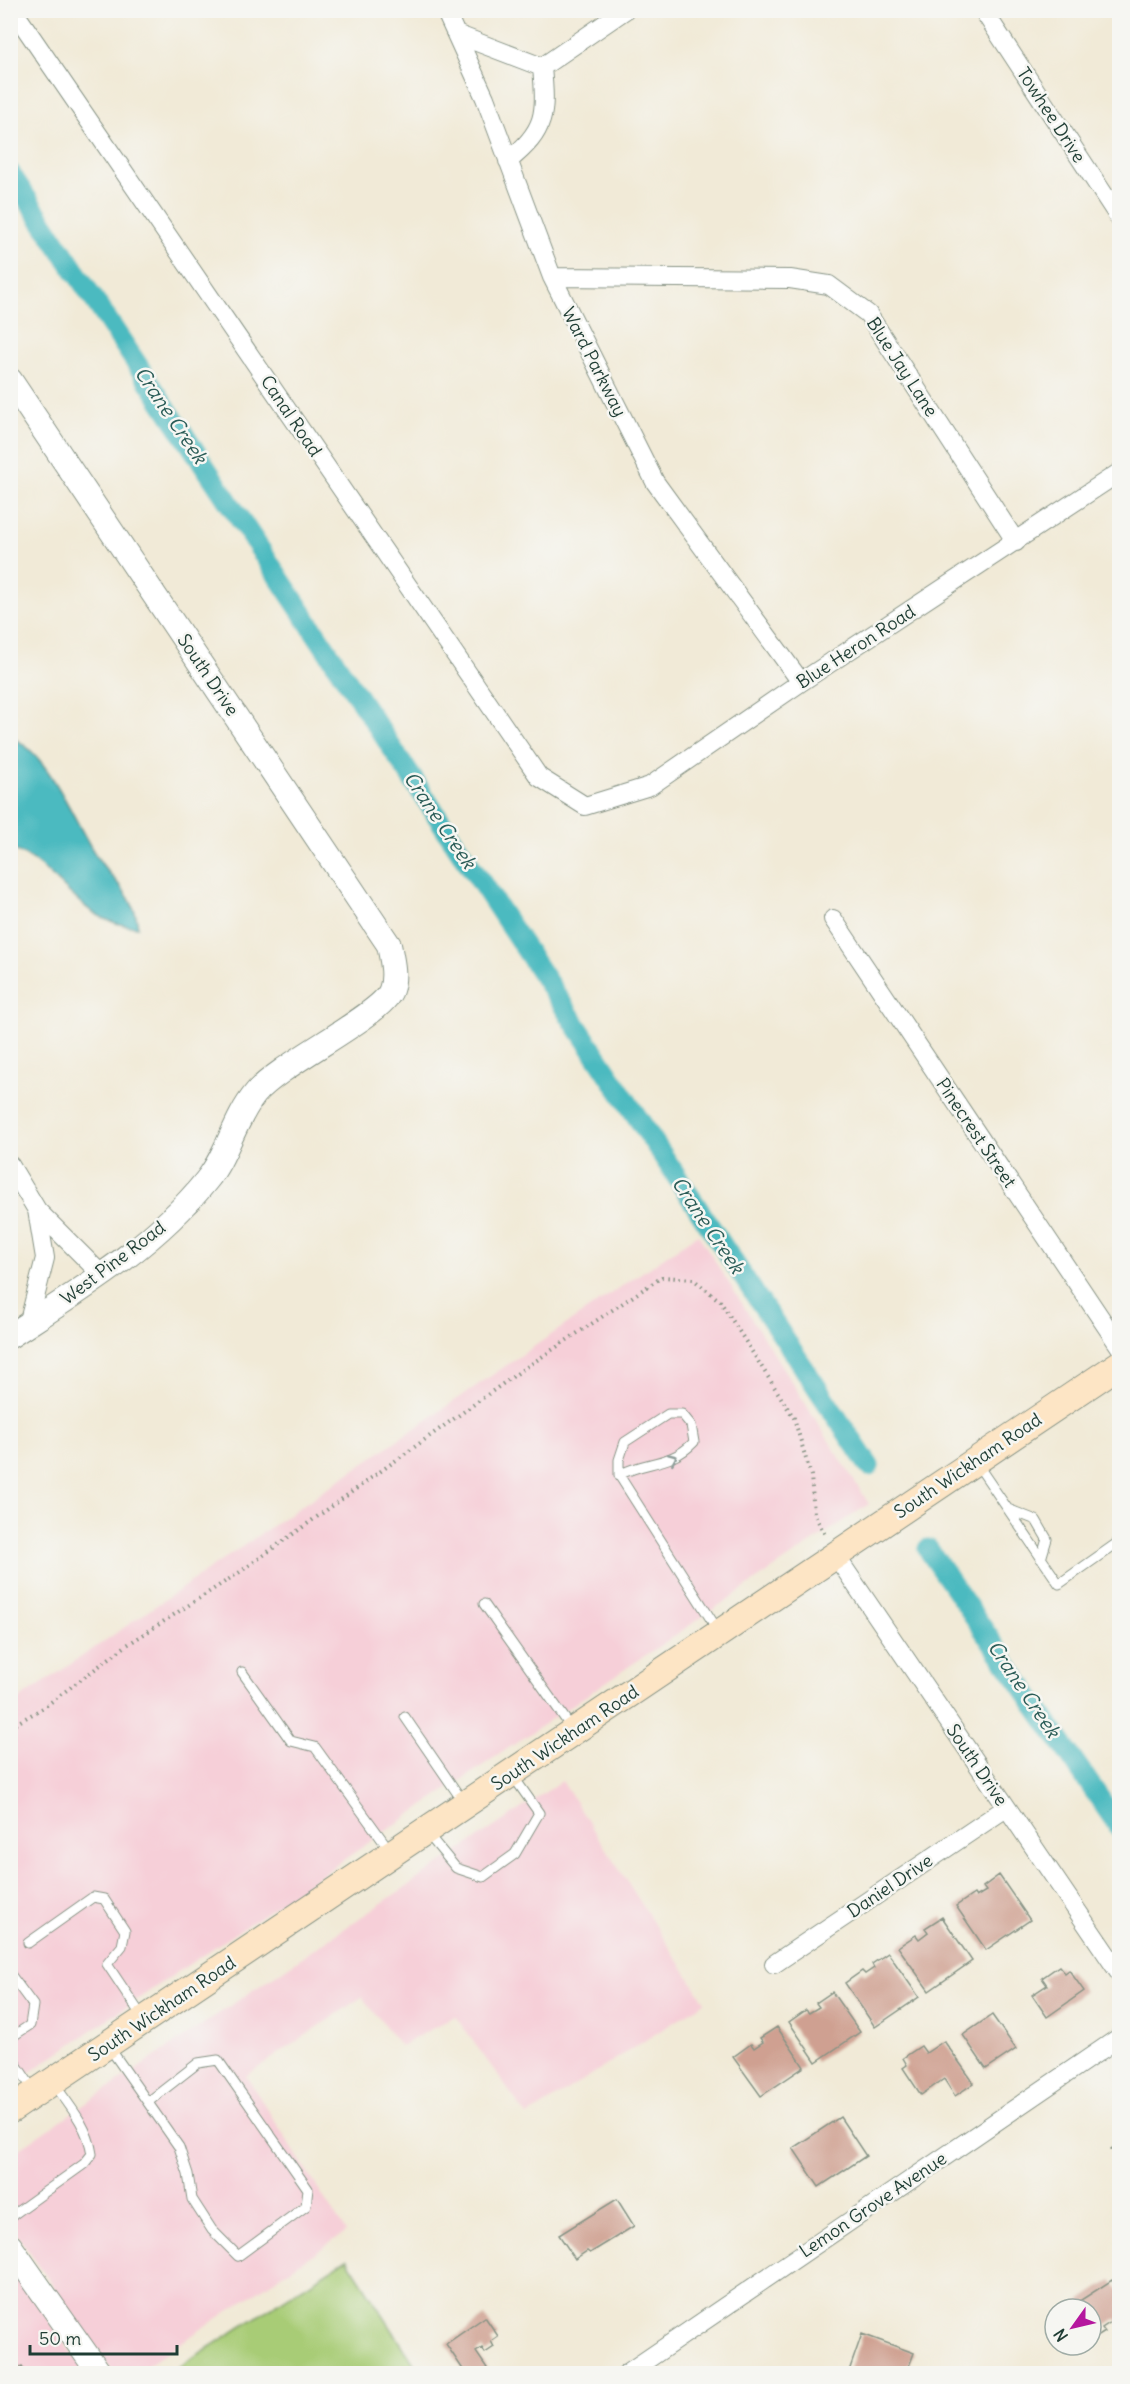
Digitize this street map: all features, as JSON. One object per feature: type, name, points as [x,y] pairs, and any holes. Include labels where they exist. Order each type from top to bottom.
[{"type":"main road","name":"South Wickham Road","points":[[10,2110],[1119,1364]]},
{"type":"street","name":"Canal Road","points":[[13,10],[539,777],[585,806]]},
{"type":"street","name":"Ward Parkway","points":[[445,10],[485,98],[552,277],[654,482],[801,682]]},
{"type":"street","points":[[542,67],[625,10]]},
{"type":"street","name":"Towhee Drive","points":[[982,10],[1119,219]]},
{"type":"street","points":[[456,34],[542,67]]},
{"type":"street","points":[[508,161],[539,130],[545,103],[542,67]]},
{"type":"street","name":"Blue Jay Lane","points":[[552,277],[790,279],[830,285],[868,314],[1016,542]]},
{"type":"street","name":"South Drive","points":[[10,380],[389,945],[394,974]]},
{"type":"street","name":"Blue Heron Road","points":[[585,806],[650,786],[801,682],[1119,472]]},
{"type":"street","name":"Pinecrest Street","points":[[833,919],[1119,1347]]},
{"type":"street","name":"West Pine Road","points":[[19,1330],[101,1274],[165,1226],[207,1180],[254,1094],[276,1074],[372,1011],[391,993],[394,974]]},
{"type":"street","points":[[10,1165],[37,1210],[101,1274]]},
{"type":"street","points":[[19,1330],[45,1258],[37,1210]]},
{"type":"street","name":"South Drive","points":[[836,1556],[1119,1974]]},
{"type":"street","name":"Daniel Drive","points":[[774,1964],[1006,1808]]},
{"type":"street","name":"Lemon Grove Avenue","points":[[626,2373],[1119,2037]]},
{"type":"street","points":[[10,2246],[100,2373]]},
{"type":"lane","points":[[619,1475],[643,1464],[656,1465],[682,1454],[694,1442],[691,1425],[682,1413],[668,1414],[625,1442],[619,1460],[619,1475],[720,1634]]},
{"type":"lane","points":[[975,1462],[1059,1584],[1119,1541]]},
{"type":"lane","points":[[1007,1509],[1036,1520],[1047,1539],[1041,1559]]},
{"type":"lane","points":[[484,1604],[574,1732]]},
{"type":"lane","points":[[242,1672],[291,1742],[315,1747],[392,1854]]},
{"type":"lane","points":[[405,1717],[465,1805]]},
{"type":"lane","points":[[426,1832],[456,1868],[483,1877],[514,1854],[538,1813],[512,1774]]},
{"type":"lane","points":[[28,1942],[93,1897],[104,1899],[124,1931],[122,1946],[107,1964],[145,2020]]},
{"type":"lane","points":[[10,1974],[33,2005],[30,2025],[10,2038]]},
{"type":"lane","points":[[108,2045],[179,2147],[188,2174],[192,2199],[212,2230],[238,2256],[306,2206],[308,2189],[218,2060],[198,2063],[148,2102]]},
{"type":"lane","points":[[10,2055],[80,2121],[90,2140],[92,2154],[84,2164],[10,2217]]},
{"type":"path","points":[[10,1727],[43,1708],[127,1645],[240,1572],[522,1370],[662,1277],[693,1279],[720,1301],[794,1418],[811,1476],[814,1513],[836,1556]]},
{"type":"shaded area","points":[[698,1234],[869,1504],[11,2085],[11,1705]]},
{"type":"shaded area","points":[[562,1781],[705,2002],[527,2116],[455,2016],[401,2046],[362,1997],[246,2076],[346,2232],[136,2373],[114,2373],[11,2226],[10,2155]]},
{"type":"shaded area","points":[[11,2266],[86,2373],[11,2373]]},
{"type":"green space","points":[[347,2259],[420,2373],[169,2373]]},
{"type":"water","points":[[10,737],[24,745],[48,771],[95,854],[127,895],[136,915],[138,927],[120,924],[93,912],[81,904],[48,872],[11,848]]},
{"type":"building","points":[[999,1875],[1030,1920],[986,1950],[956,1906],[974,1894],[976,1897],[986,1891],[983,1887]]},
{"type":"building","points":[[942,1917],[972,1961],[929,1991],[898,1947],[916,1935],[919,1939],[928,1932],[925,1928]]},
{"type":"building","points":[[888,1953],[919,1997],[875,2027],[845,1983],[862,1971],[865,1974],[874,1968],[872,1964]]},
{"type":"building","points":[[1059,1966],[1065,1973],[1069,1970],[1084,1991],[1047,2017],[1032,1995],[1047,1985],[1042,1978]]},
{"type":"building","points":[[832,1992],[860,2032],[816,2062],[789,2022],[806,2010],[809,2013],[819,2007],[816,2003]]},
{"type":"building","points":[[992,2015],[1016,2049],[986,2069],[963,2035]]},
{"type":"building","points":[[777,2027],[804,2067],[761,2096],[733,2057],[751,2044],[754,2048],[763,2042],[760,2038]]},
{"type":"building","points":[[944,2041],[974,2083],[955,2096],[944,2079],[921,2095],[903,2068],[907,2065],[903,2058],[921,2046],[926,2053]]},
{"type":"building","points":[[840,2117],[866,2156],[819,2187],[793,2148]]},
{"type":"building","points":[[1120,2143],[1120,2161],[1111,2149]]},
{"type":"building","points":[[617,2199],[634,2226],[590,2253],[587,2251],[575,2259],[559,2235]]},
{"type":"building","points":[[1112,2280],[1120,2291],[1120,2322],[1117,2318],[1103,2327],[1103,2297],[1086,2297]]},
{"type":"building","points":[[485,2317],[498,2336],[491,2341],[494,2347],[485,2353],[482,2348],[476,2352],[487,2368],[480,2374],[466,2374],[446,2344]]},
{"type":"building","points":[[862,2334],[914,2353],[906,2374],[848,2374]]},
{"type":"building","points":[[22,2366],[27,2374],[10,2374],[10,2373]]},
{"type":"waterway","name":"Crane Creek","points":[[10,173],[869,1466]]},
{"type":"waterway","name":"Crane Creek","points":[[928,1549],[1120,1828]]}]
